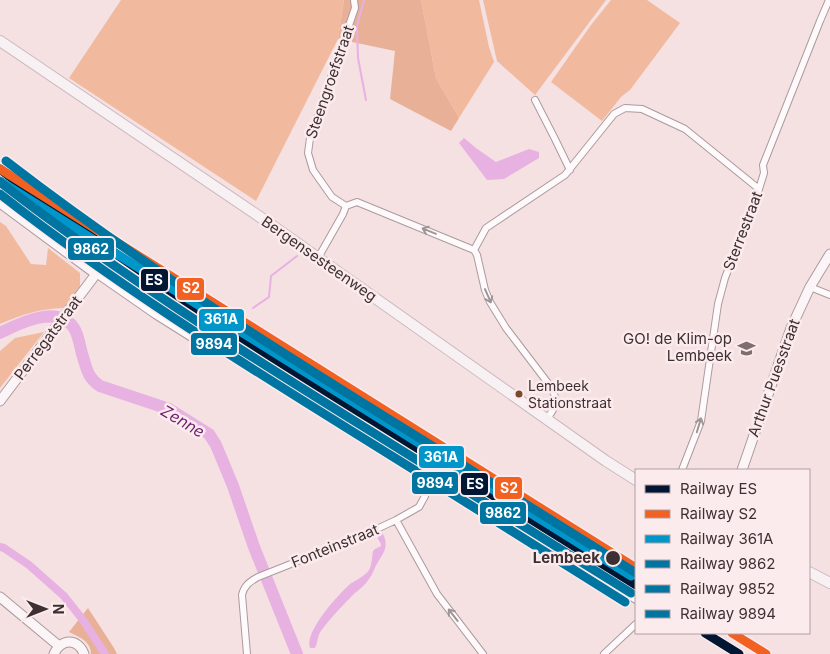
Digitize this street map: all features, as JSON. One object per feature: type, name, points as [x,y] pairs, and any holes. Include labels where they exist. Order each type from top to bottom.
[{"type":"main road","name":"Bergensesteenweg","points":[[0,41],[255,214],[606,461],[635,479]]},
{"type":"main road","points":[[810,573],[830,584]]},
{"type":"street","name":"Steengroefstraat","points":[[346,206],[332,197],[313,170],[308,150],[310,138],[355,8],[354,0]]},
{"type":"street","name":"Sterrestraat","points":[[682,469],[701,421],[718,304],[725,278],[759,189],[764,173],[763,165],[829,0]]},
{"type":"street","points":[[535,100],[570,170]]},
{"type":"street","points":[[474,250],[486,228],[565,175],[614,114],[625,108],[642,109],[685,129],[759,189]]},
{"type":"street","points":[[318,258],[346,206],[357,202],[474,250],[490,302],[506,328],[552,387],[556,396],[555,407],[546,419]]},
{"type":"street","points":[[0,203],[154,315],[198,342],[258,367],[635,599]]},
{"type":"street","name":"Arthur Puesstraat","points":[[742,469],[791,328],[810,287],[830,254]]},
{"type":"street","name":"Perregatstraat","points":[[0,401],[96,274]]},
{"type":"street","points":[[810,287],[830,295]]},
{"type":"street","name":"Fonteinstraat","points":[[247,654],[242,595],[250,581],[396,520],[418,507],[425,496],[430,472]]},
{"type":"street","name":"Fonteinstraat","points":[[396,520],[437,594],[483,654]]},
{"type":"street","points":[[0,597],[57,650],[63,643],[68,642],[79,645],[84,654]]},
{"type":"street","points":[[604,654],[635,625]]},
{"type":"shaded area","points":[[121,0],[344,0],[338,39],[256,201],[69,78]]},
{"type":"shaded area","points":[[344,0],[421,0],[436,78],[459,118],[451,131],[390,99],[395,51],[338,39]]},
{"type":"shaded area","points":[[421,0],[479,0],[494,62],[459,118],[436,78]]},
{"type":"shaded area","points":[[483,0],[606,0],[535,95],[497,61]]},
{"type":"shaded area","points":[[611,0],[647,0],[680,23],[630,90],[621,97],[602,121],[551,82]]},
{"type":"shaded area","points":[[464,138],[496,162],[529,149],[539,152],[539,158],[504,179],[487,180],[459,143]]},
{"type":"shaded area","points":[[0,222],[6,226],[31,264],[46,265],[48,248],[80,273],[80,286],[64,308],[31,313],[0,324]]},
{"type":"shaded area","points":[[44,332],[0,388],[0,351],[15,338]]},
{"type":"shaded area","points":[[383,534],[386,542],[385,549],[370,577],[325,626],[320,633],[315,648],[310,648],[312,633],[323,614],[350,584],[369,570],[373,551],[381,546],[378,536]]},
{"type":"shaded area","points":[[88,608],[117,654],[91,654],[87,643],[69,632]]},
{"type":"waterway","points":[[364,0],[357,26],[358,58],[366,100]]},
{"type":"waterway","points":[[253,308],[269,297],[271,276],[297,256]]},
{"type":"waterway","name":"Zenne","points":[[0,333],[28,321],[49,316],[67,321],[76,331],[87,370],[90,377],[96,383],[169,409],[209,434],[216,445],[233,486],[254,547],[297,654]]},
{"type":"waterway","points":[[0,547],[29,565],[64,596],[83,620],[105,654]]},
{"type":"rail line","name":"9852","points":[[6,161],[97,228],[237,323],[635,572]]},
{"type":"rail line","name":"ES","points":[[0,169],[91,237],[233,332],[635,584]]},
{"type":"rail line","name":"S2","points":[[0,169],[635,567]]},
{"type":"rail line","name":"361A","points":[[0,181],[631,576]]},
{"type":"rail line","name":"9862","points":[[0,182],[133,279],[225,339],[631,593]]},
{"type":"rail line","name":"9894","points":[[0,194],[85,257],[172,317],[625,602]]},
{"type":"rail line","name":"ES","points":[[707,634],[739,654]]},
{"type":"rail line","name":"S2","points":[[734,634],[766,654]]},
{"type":"place","name":"GO! de Klim-op Lembeek","points":[[746,348]]},
{"type":"place","name":"Lembeek Stationstraat","points":[[519,394]]},
{"type":"place","name":"Lembeek","points":[[613,558]]}]
